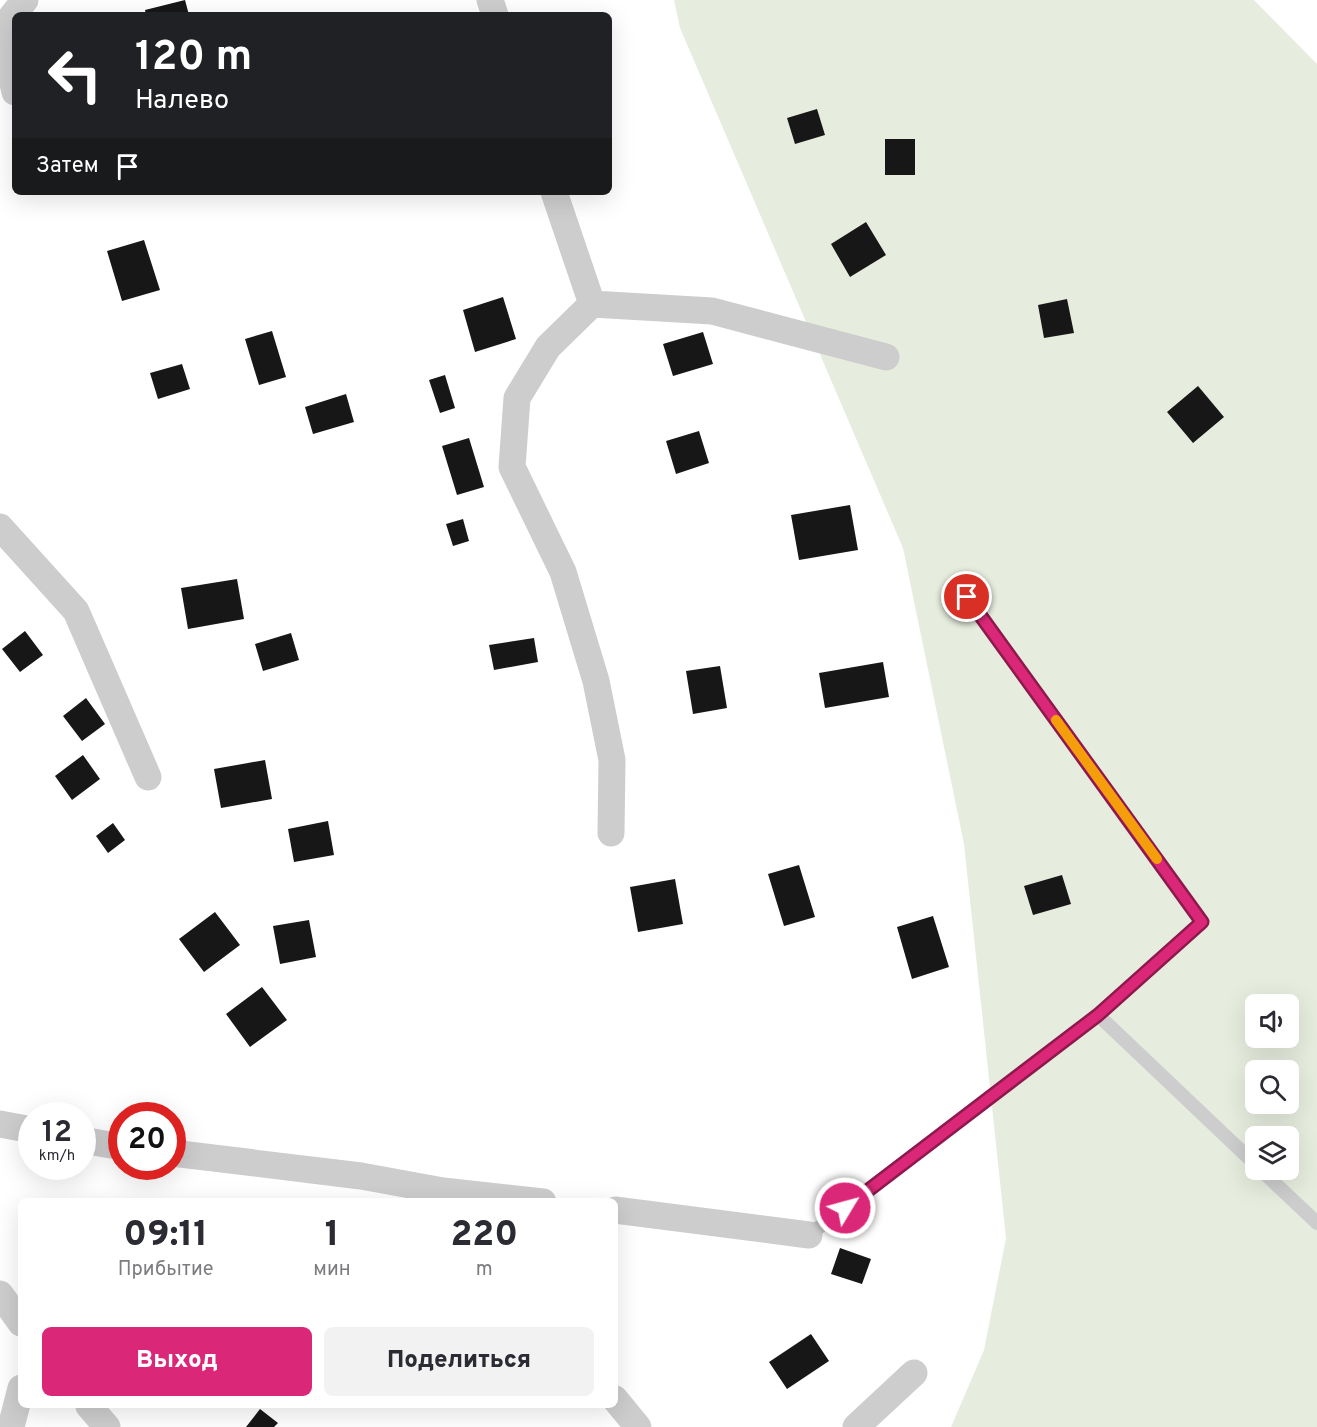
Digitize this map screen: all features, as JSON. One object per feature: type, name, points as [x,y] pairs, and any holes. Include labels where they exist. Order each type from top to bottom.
[{"type":"street","points":[[16,12],[26,0]]},
{"type":"street","points":[[12,16],[6,50],[12,78]]},
{"type":"street","points":[[555,195],[592,304]]},
{"type":"street","points":[[611,833],[612,760],[596,681],[563,572],[512,467],[517,398],[548,347],[592,304],[712,311],[886,357]]},
{"type":"street","points":[[0,527],[76,611],[148,777]]},
{"type":"street","points":[[0,1124],[18,1128]]},
{"type":"street","points":[[186,1155],[361,1176],[448,1196],[480,1198]]},
{"type":"street","points":[[618,1210],[809,1235]]},
{"type":"street","points":[[0,1294],[18,1319]]},
{"type":"street","points":[[856,1427],[914,1373]]},
{"type":"street","points":[[11,1427],[18,1400]]},
{"type":"street","points":[[618,1403],[638,1427]]},
{"type":"street","points":[[91,1408],[107,1427]]},
{"type":"lane","points":[[809,1235],[1098,1015],[1202,922],[967,597]]},
{"type":"lane","points":[[1098,1015],[1245,1155]]},
{"type":"lane","points":[[1272,1180],[1317,1223]]},
{"type":"green space","points":[[674,0],[1254,0],[1317,64],[1317,1427],[951,1427],[984,1350],[1006,1238],[964,844],[903,548],[680,28]]},
{"type":"building","points":[[185,0],[188,12],[145,12],[145,10]]},
{"type":"building","points":[[817,109],[825,135],[795,144],[787,118]]},
{"type":"building","points":[[885,139],[915,139],[915,175],[885,175]]},
{"type":"building","points":[[866,222],[886,255],[850,277],[831,244]]},
{"type":"building","points":[[144,240],[160,290],[122,301],[107,251]]},
{"type":"building","points":[[503,297],[516,339],[475,352],[463,310]]},
{"type":"building","points":[[1067,299],[1074,333],[1044,338],[1038,305]]},
{"type":"building","points":[[272,331],[286,377],[259,385],[245,339]]},
{"type":"building","points":[[703,332],[713,364],[673,376],[663,344]]},
{"type":"building","points":[[182,364],[190,389],[158,399],[150,373]]},
{"type":"building","points":[[445,375],[455,408],[440,413],[429,380]]},
{"type":"building","points":[[1198,386],[1224,417],[1193,443],[1167,412]]},
{"type":"building","points":[[346,394],[354,422],[313,434],[305,407]]},
{"type":"building","points":[[699,431],[709,463],[676,474],[666,441]]},
{"type":"building","points":[[469,438],[484,487],[457,495],[442,446]]},
{"type":"building","points":[[850,505],[858,550],[799,560],[791,515]]},
{"type":"building","points":[[463,519],[469,541],[453,546],[446,524]]},
{"type":"building","points":[[237,579],[244,619],[188,629],[181,588]]},
{"type":"building","points":[[25,631],[43,655],[20,672],[2,649]]},
{"type":"building","points":[[291,633],[299,660],[263,671],[255,644]]},
{"type":"building","points":[[534,638],[538,662],[494,670],[489,645]]},
{"type":"building","points":[[883,662],[889,697],[825,708],[819,673]]},
{"type":"building","points":[[720,666],[727,708],[693,714],[686,671]]},
{"type":"building","points":[[86,698],[105,724],[82,741],[63,716]]},
{"type":"building","points":[[83,755],[100,779],[72,800],[55,776]]},
{"type":"building","points":[[265,760],[272,799],[221,808],[214,769]]},
{"type":"building","points":[[328,821],[334,855],[294,862],[288,829]]},
{"type":"building","points":[[113,823],[125,840],[108,853],[96,836]]},
{"type":"building","points":[[799,865],[815,917],[784,926],[768,874]]},
{"type":"building","points":[[1062,875],[1071,904],[1033,915],[1024,886]]},
{"type":"building","points":[[675,879],[683,924],[638,932],[630,887]]},
{"type":"building","points":[[215,912],[240,945],[204,972],[179,939]]},
{"type":"building","points":[[933,916],[949,967],[912,979],[897,927]]},
{"type":"building","points":[[309,920],[316,957],[280,964],[273,926]]},
{"type":"building","points":[[262,987],[287,1020],[250,1047],[226,1014]]},
{"type":"building","points":[[840,1248],[871,1259],[862,1284],[831,1274]]},
{"type":"building","points":[[811,1334],[829,1361],[787,1389],[769,1362]]},
{"type":"building","points":[[260,1409],[278,1423],[274,1427],[246,1427]]},
{"type":"slow traffic","points":[[1056,720],[1157,859]]},
{"type":"route","points":[[845,1208],[1098,1015],[1202,922],[967,597]]}]
